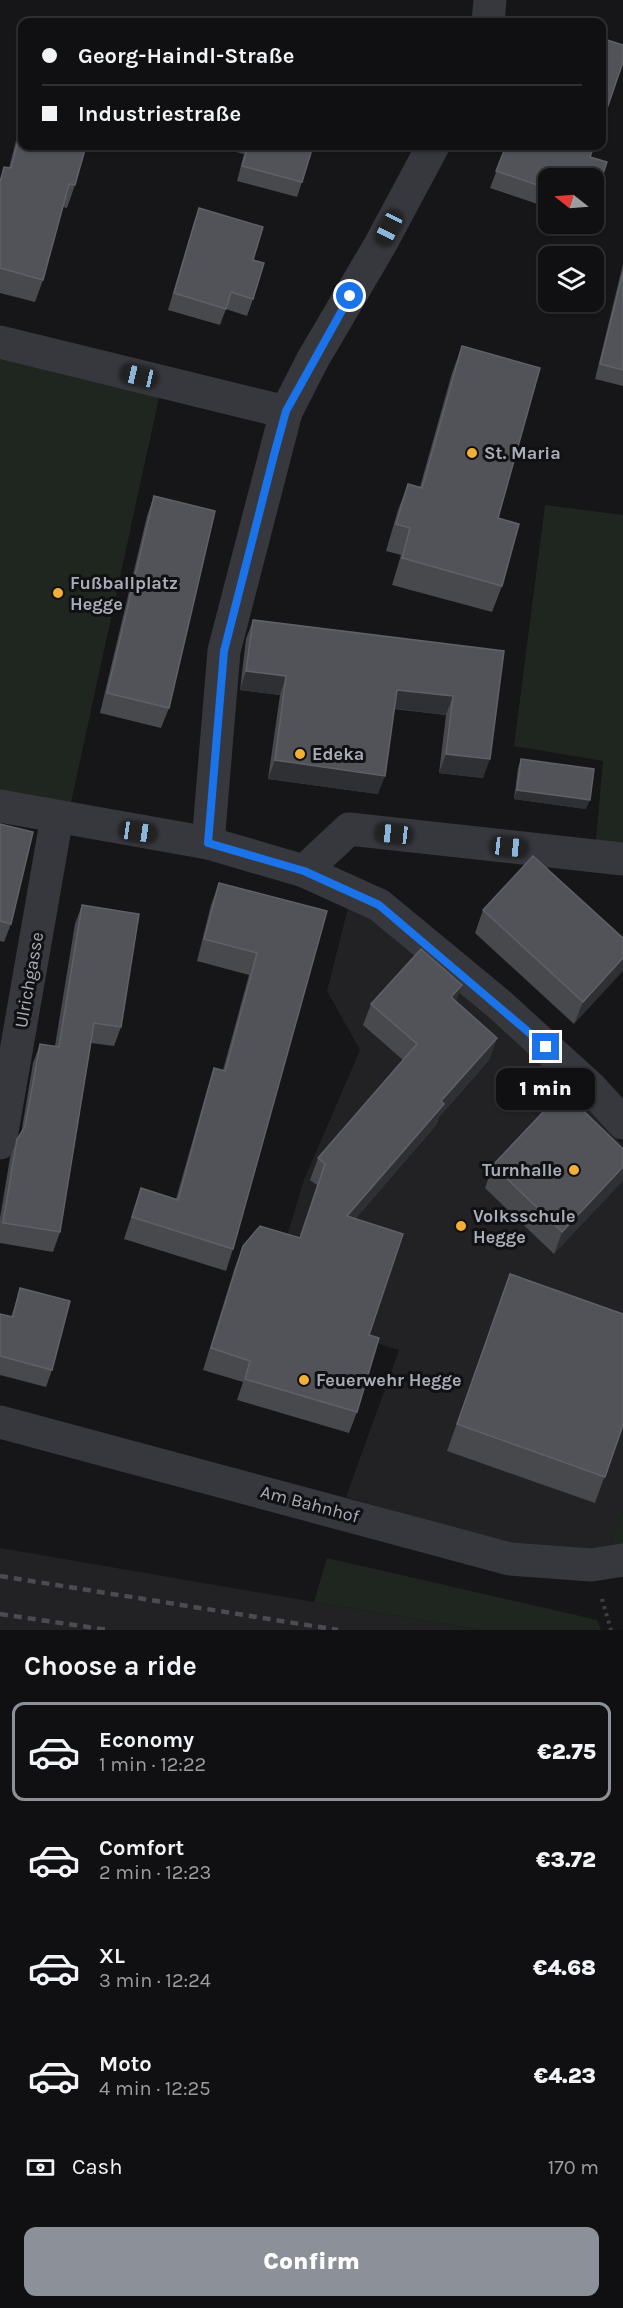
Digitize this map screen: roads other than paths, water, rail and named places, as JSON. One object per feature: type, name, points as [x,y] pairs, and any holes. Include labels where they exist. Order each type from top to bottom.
[{"type":"street","points":[[488,18],[490,0]]},
{"type":"street","points":[[208,843],[224,651],[286,411],[431,150]]},
{"type":"street","points":[[0,342],[286,411]]},
{"type":"street","points":[[0,806],[57,818],[208,843],[304,871],[379,905],[500,1005],[592,1089],[623,1123]]},
{"type":"street","name":"Ulrichgasse","points":[[0,1143],[57,818]]},
{"type":"street","points":[[304,871],[349,829],[623,859]]},
{"type":"street","name":"Am Bahnhof","points":[[0,1422],[510,1559],[591,1565],[623,1560]]},
{"type":"railway","points":[[0,1576],[338,1630]]},
{"type":"railway","points":[[0,1614],[108,1630]]},
{"type":"place","name":"St. Maria","points":[[472,453]]},
{"type":"place","name":"Fußballplatz Hegge","points":[[58,593]]},
{"type":"place","name":"Edeka","points":[[300,754]]},
{"type":"place","name":"Turnhalle","points":[[574,1170]]},
{"type":"place","name":"Volksschule Hegge","points":[[461,1226]]},
{"type":"place","name":"Feuerwehr Hegge","points":[[304,1380]]}]
